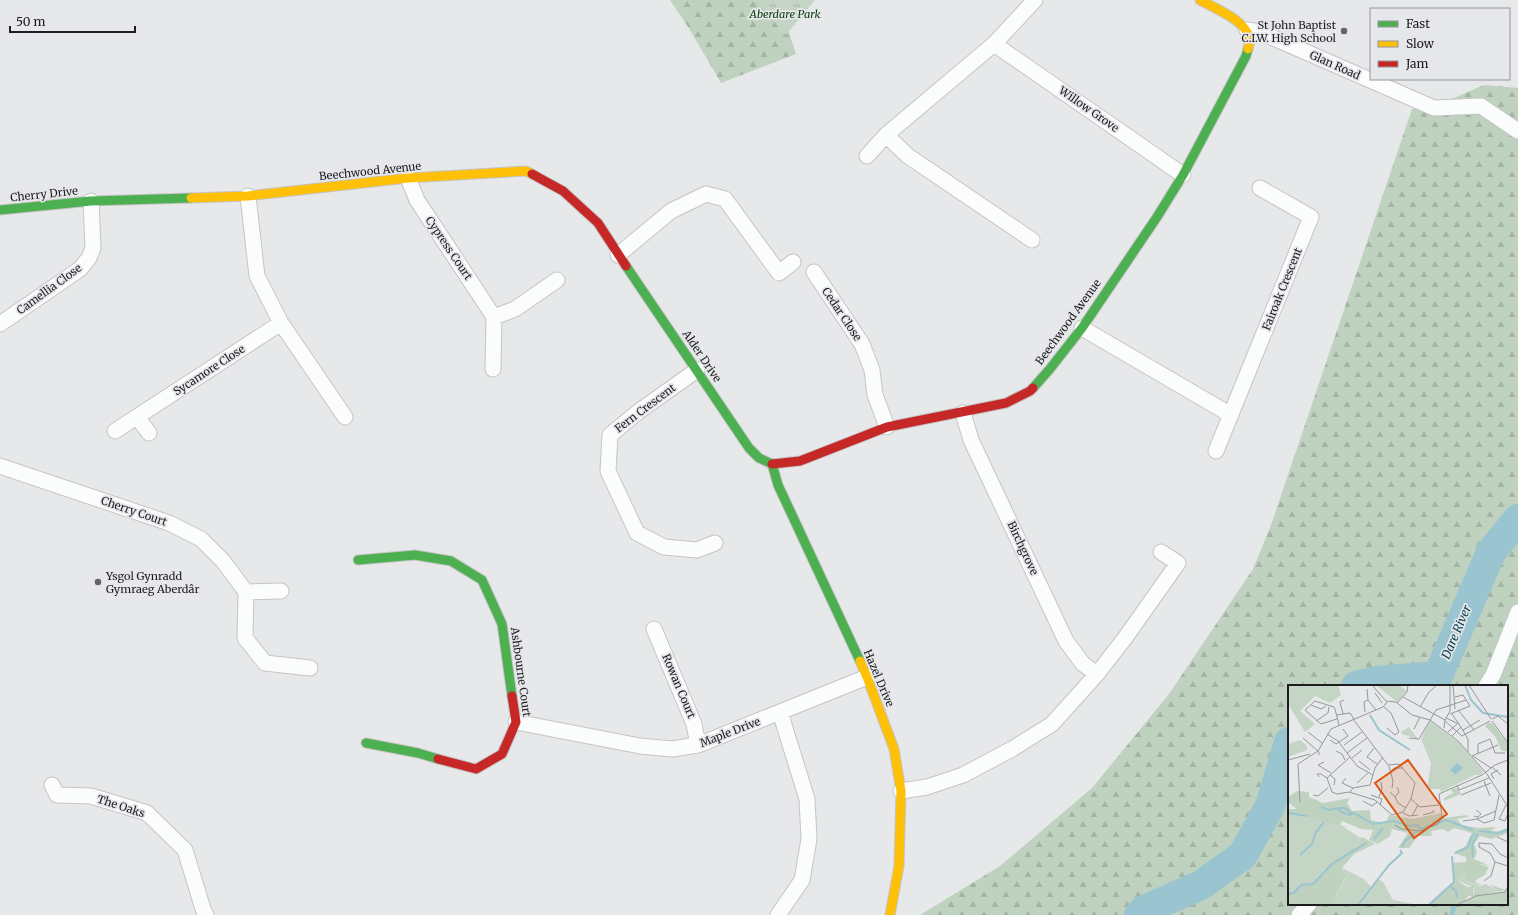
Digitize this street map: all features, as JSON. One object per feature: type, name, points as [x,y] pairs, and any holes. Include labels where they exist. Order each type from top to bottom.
[{"type":"street","points":[[867,156],[886,136],[994,44],[1035,0]]},
{"type":"street","name":"Glan Road","points":[[1200,0],[1229,16],[1247,30],[1260,32],[1434,108],[1481,106],[1518,131]]},
{"type":"street","name":"Beechwood Avenue","points":[[772,464],[800,461],[887,427],[963,413],[1006,403],[1030,391],[1049,370],[1082,328],[1157,217],[1183,174],[1246,56],[1249,38],[1247,30]]},
{"type":"street","name":"Willow Grove","points":[[994,44],[1183,174]]},
{"type":"street","points":[[886,136],[908,156],[1032,240]]},
{"type":"street","name":"Beechwood Avenue","points":[[90,201],[248,196],[408,178],[526,171],[562,191],[598,222],[618,255]]},
{"type":"street","name":"Cypress Court","points":[[408,178],[416,200],[494,317]]},
{"type":"street","name":"Fairoak Crescent","points":[[1216,451],[1311,217],[1260,188]]},
{"type":"street","points":[[618,255],[671,211],[706,194],[725,199],[779,273],[792,262]]},
{"type":"street","points":[[248,196],[257,276],[281,323],[345,417]]},
{"type":"street","name":"Cherry Drive","points":[[0,210],[90,201]]},
{"type":"street","name":"Camellia Close","points":[[0,324],[80,269],[89,258],[92,248],[90,201]]},
{"type":"street","name":"Alder Drive","points":[[618,255],[749,448],[759,458],[772,464]]},
{"type":"street","name":"Cedar Close","points":[[814,272],[862,344],[872,370],[875,395],[887,427]]},
{"type":"street","points":[[493,369],[494,317],[515,308],[557,280]]},
{"type":"street","name":"Sycamore Close","points":[[115,431],[281,323]]},
{"type":"street","points":[[1082,328],[1231,415]]},
{"type":"street","name":"Fern Crescent","points":[[697,370],[610,434],[608,471],[637,533],[664,547],[697,550],[715,543]]},
{"type":"street","name":"Birchgrove","points":[[963,413],[971,440],[1066,641],[1083,664],[1096,674]]},
{"type":"street","points":[[137,417],[149,433]]},
{"type":"street","name":"Hazel Drive","points":[[772,464],[778,485],[867,677],[894,749],[901,791],[899,866],[890,915]]},
{"type":"street","name":"Cherry Court","points":[[0,466],[175,526],[201,539],[224,560],[246,592]]},
{"type":"street","points":[[901,791],[927,787],[963,775],[1012,749],[1052,724],[1125,638],[1178,563],[1161,552]]},
{"type":"street","name":"Ashbourne Court","points":[[358,560],[416,555],[451,561],[482,580],[502,624],[516,722],[502,754],[476,769],[418,754],[366,743]]},
{"type":"street","points":[[281,591],[246,592],[245,638],[265,664],[310,668]]},
{"type":"street","points":[[1487,685],[1493,675],[1518,612]]},
{"type":"street","name":"Rowan Court","points":[[654,629],[694,724],[698,745]]},
{"type":"street","name":"Maple Drive","points":[[516,722],[640,746],[672,749],[698,745],[867,677]]},
{"type":"street","points":[[778,915],[802,880],[809,839],[807,799],[780,712]]},
{"type":"street","name":"The Oaks","points":[[52,785],[57,795],[91,796],[147,813],[185,850],[206,915]]},
{"type":"street","points":[[1299,915],[1308,905]]},
{"type":"green space","points":[[670,0],[802,0],[785,20],[796,54],[721,83],[690,30]]},
{"type":"green space","name":"Aberdare Park","points":[[758,0],[815,0],[785,36]]},
{"type":"green space","points":[[1484,85],[1518,88],[1518,915],[920,915],[1000,866],[1092,788],[1169,694],[1253,569],[1271,525],[1412,109],[1454,98]]},
{"type":"waterway","name":"Dare River","points":[[1360,685],[1376,681],[1438,676],[1491,552],[1518,519]]},
{"type":"waterway","name":"Dare River","points":[[1139,915],[1144,910],[1201,885],[1243,855],[1270,806],[1288,745]]},
{"type":"waterway","points":[[1452,915],[1454,905]]},
{"type":"traffic: fast","points":[[1033,388],[1082,328],[1157,217],[1183,175],[1246,56],[1248,49]]},
{"type":"traffic: fast","points":[[0,210],[91,201],[191,198]]},
{"type":"traffic: fast","points":[[626,266],[749,448],[759,458],[772,464]]},
{"type":"traffic: fast","points":[[772,464],[778,485],[860,661]]},
{"type":"traffic: fast","points":[[358,560],[415,555],[451,561],[482,580],[502,624],[512,696]]},
{"type":"traffic: fast","points":[[366,743],[418,753],[438,759]]},
{"type":"traffic: slow","points":[[1200,0],[1228,15],[1242,25],[1249,37],[1248,49]]},
{"type":"traffic: slow","points":[[191,198],[248,196],[408,178],[526,171],[532,174]]},
{"type":"traffic: slow","points":[[860,661],[894,749],[901,791],[899,866],[890,915]]},
{"type":"traffic: jam","points":[[532,174],[563,191],[598,223],[626,266]]},
{"type":"traffic: jam","points":[[772,464],[800,461],[887,427],[1006,403],[1033,388]]},
{"type":"traffic: jam","points":[[438,759],[476,769],[502,754],[516,722],[512,696]]},
{"type":"place","name":"St John Baptist C.I.W. High School","points":[[1344,31]]},
{"type":"place","name":"Ysgol Gynradd Gymraeg Aberdâr","points":[[98,582]]}]
